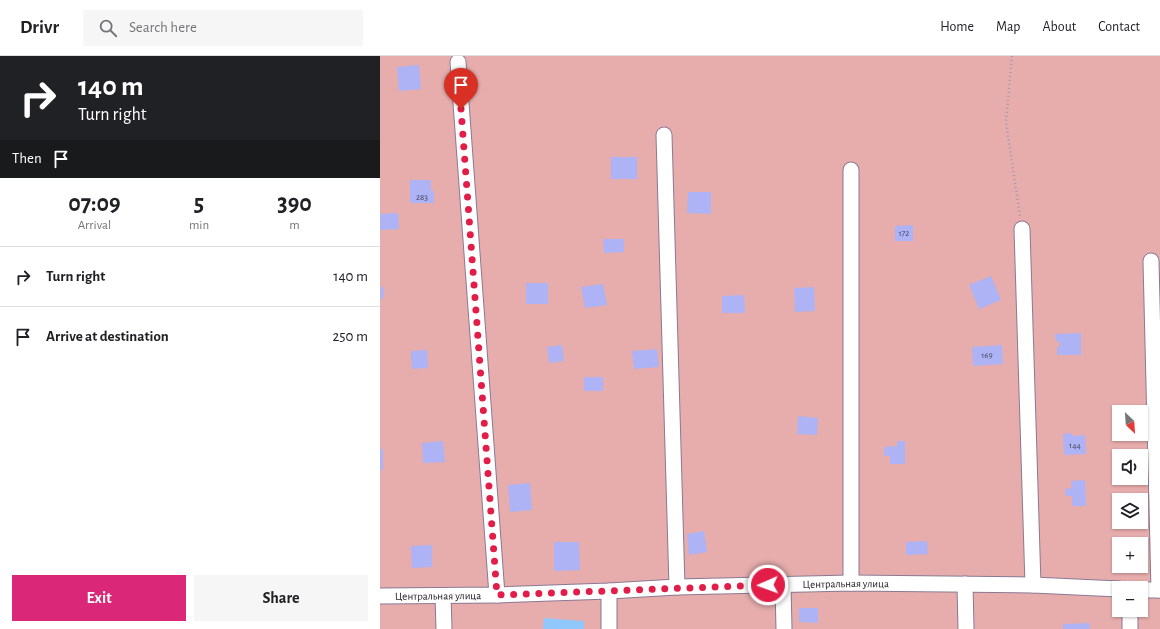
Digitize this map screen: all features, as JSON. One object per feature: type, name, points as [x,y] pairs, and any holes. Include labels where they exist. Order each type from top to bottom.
[{"type":"street","points":[[458,62],[497,595]]},
{"type":"street","points":[[664,135],[677,588]]},
{"type":"street","points":[[851,170],[851,583]]},
{"type":"street","points":[[1022,229],[1033,585]]},
{"type":"street","points":[[1148,590],[1160,590],[1151,261]]},
{"type":"street","name":"Центральная улица","points":[[380,596],[497,595],[783,584],[851,583],[1033,585],[1112,589]]},
{"type":"street","points":[[783,584],[784,629]]},
{"type":"street","points":[[965,584],[966,629]]},
{"type":"street","points":[[609,591],[610,629]]},
{"type":"street","points":[[443,596],[444,629]]},
{"type":"street","points":[[1130,617],[1130,629]]},
{"type":"path","points":[[1012,56],[1006,122],[1022,229]]},
{"type":"shaded area","points":[[380,56],[1160,56],[1160,629],[380,629]]},
{"type":"water","points":[[544,618],[584,621],[584,629],[543,629]]},
{"type":"building","points":[[419,65],[421,89],[399,91],[397,67]]},
{"type":"building","points":[[611,157],[637,157],[637,179],[611,179]]},
{"type":"building","points":[[410,180],[431,180],[431,191],[434,191],[434,203],[410,203]]},
{"type":"building","points":[[688,192],[711,192],[711,214],[687,213]]},
{"type":"building","points":[[398,213],[399,229],[380,230],[380,214]]},
{"type":"building","points":[[913,225],[913,241],[895,241],[895,226]]},
{"type":"building","points":[[603,239],[624,239],[624,252],[604,253]]},
{"type":"building","points":[[991,276],[1001,300],[979,309],[969,285]]},
{"type":"building","points":[[526,283],[548,283],[548,304],[526,304]]},
{"type":"building","points":[[603,284],[607,305],[585,308],[581,287]]},
{"type":"building","points":[[380,287],[384,287],[383,299],[380,299]]},
{"type":"building","points":[[814,287],[815,311],[795,312],[794,288]]},
{"type":"building","points":[[744,295],[745,313],[722,313],[722,296]]},
{"type":"building","points":[[1081,333],[1081,355],[1057,355],[1057,347],[1060,347],[1059,341],[1056,341],[1055,334]]},
{"type":"building","points":[[562,345],[564,361],[549,363],[547,347]]},
{"type":"building","points":[[1002,345],[1003,364],[973,366],[972,347]]},
{"type":"building","points":[[657,349],[659,367],[634,369],[632,351]]},
{"type":"building","points":[[427,350],[428,368],[412,369],[411,351]]},
{"type":"building","points":[[584,377],[603,377],[603,391],[584,391]]},
{"type":"building","points":[[798,416],[818,418],[817,435],[797,434]]},
{"type":"building","points":[[1072,433],[1072,436],[1085,435],[1086,454],[1064,455],[1063,434]]},
{"type":"building","points":[[443,441],[445,462],[423,463],[422,443]]},
{"type":"building","points":[[897,441],[905,441],[905,464],[890,464],[890,456],[884,456],[884,447],[897,446]]},
{"type":"building","points":[[380,449],[383,449],[383,470],[380,470]]},
{"type":"building","points":[[1085,480],[1086,506],[1072,506],[1072,496],[1066,496],[1065,489],[1072,488],[1071,481]]},
{"type":"building","points":[[530,483],[532,510],[510,512],[508,485]]},
{"type":"building","points":[[704,531],[707,552],[689,555],[687,534]]},
{"type":"building","points":[[927,541],[928,554],[906,555],[906,542]]},
{"type":"building","points":[[554,542],[579,542],[580,570],[554,571]]},
{"type":"building","points":[[432,545],[432,567],[412,568],[411,546]]},
{"type":"building","points":[[799,608],[818,608],[818,623],[799,622]]},
{"type":"building","points":[[1089,623],[1090,629],[1063,629],[1063,624]]},
{"type":"route","points":[[461,109],[497,595],[768,585]]}]
